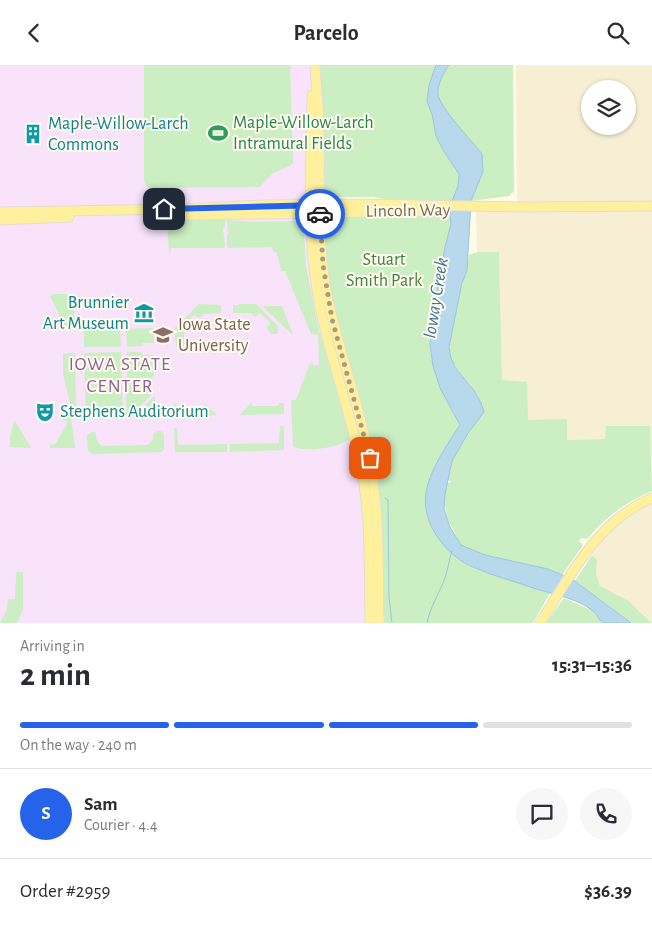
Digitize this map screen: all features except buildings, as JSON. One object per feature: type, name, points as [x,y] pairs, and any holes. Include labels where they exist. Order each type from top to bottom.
[{"type":"main road","points":[[313,65],[316,235],[314,267],[319,305],[351,420],[363,478],[368,527],[370,623]]},
{"type":"main road","points":[[315,184],[341,208],[316,235]]},
{"type":"main road","points":[[315,184],[302,200],[286,209],[304,220],[316,235],[332,319],[367,444],[375,492],[378,526],[380,623]]},
{"type":"main road","name":"Lincoln Way","points":[[0,212],[652,206]]},
{"type":"main road","name":"Lincoln Way","points":[[0,220],[286,209]]},
{"type":"main road","points":[[540,623],[576,567],[601,534],[612,522],[652,498]]},
{"type":"shaded area","name":"Iowa State University","points":[[0,65],[312,65],[310,205],[313,267],[361,462],[370,623],[0,623]]},
{"type":"shaded area","points":[[516,65],[652,65],[652,457],[650,433],[606,426],[605,439],[567,440],[528,420],[502,381],[499,252],[477,252],[476,211],[517,206]]},
{"type":"shaded area","points":[[652,502],[652,622],[641,612],[600,586],[596,574],[597,560],[592,555],[610,530],[636,510]]},
{"type":"green space","name":"Maple-Willow-Larch Intramural Fields","points":[[144,65],[290,65],[293,163],[273,173],[259,187],[150,188],[144,181]]},
{"type":"green space","points":[[318,65],[436,65],[429,85],[427,102],[432,114],[436,136],[459,174],[458,186],[452,201],[342,197],[326,193],[322,185]]},
{"type":"green space","points":[[449,65],[513,65],[514,191],[509,196],[471,201],[477,184],[481,179],[482,154],[450,116],[440,100],[438,94],[439,87]]},
{"type":"green space","name":"Stuart Smith Park","points":[[450,215],[451,224],[429,335],[431,355],[440,388],[460,425],[439,458],[427,486],[426,505],[428,515],[442,543],[466,564],[486,573],[550,593],[533,623],[381,623],[380,517],[330,298],[325,230],[328,223],[338,216]]},
{"type":"green space","points":[[171,220],[225,220],[225,227],[223,228],[224,248],[171,248],[169,252],[167,224]]},
{"type":"green space","points":[[227,220],[255,222],[294,221],[300,224],[304,235],[306,266],[318,327],[350,438],[346,442],[331,447],[313,449],[293,446],[291,400],[296,400],[310,363],[314,366],[319,365],[318,335],[311,334],[285,271],[281,271],[277,253],[273,251],[272,247],[228,248]]},
{"type":"green space","points":[[477,252],[499,252],[502,380],[527,382],[528,420],[567,419],[567,440],[605,439],[606,426],[650,426],[652,491],[616,511],[587,539],[581,538],[579,541],[583,545],[562,575],[472,552],[459,542],[451,527],[445,509],[447,482],[450,483],[451,481],[448,480],[452,461],[468,433],[484,412],[475,393],[453,362],[450,351],[450,338],[469,255]]},
{"type":"green space","points":[[54,294],[74,294],[75,326],[59,327],[59,314],[50,296]]},
{"type":"green space","points":[[199,304],[221,305],[221,313],[204,314],[200,318],[194,315],[184,324],[188,330],[184,334],[184,346],[176,346],[174,329]]},
{"type":"green space","points":[[256,304],[278,326],[278,334],[271,334],[267,328],[270,323],[260,313],[255,317],[251,313],[233,313],[233,305]]},
{"type":"green space","points":[[264,306],[282,306],[293,335],[264,308]]},
{"type":"green space","points":[[154,328],[154,343],[142,343],[142,346],[127,347],[126,329]]},
{"type":"green space","points":[[84,329],[120,329],[121,347],[84,347]]},
{"type":"green space","points":[[121,352],[123,418],[86,419],[84,353]]},
{"type":"green space","points":[[127,352],[142,352],[142,355],[154,355],[151,395],[129,418],[126,418]]},
{"type":"green space","points":[[63,353],[75,353],[76,418],[73,416],[63,374]]},
{"type":"green space","points":[[155,397],[156,418],[136,418],[135,417]]},
{"type":"green space","points":[[176,403],[178,407],[204,407],[205,404],[217,415],[174,416],[174,404]]},
{"type":"green space","points":[[251,403],[252,406],[278,406],[279,403],[284,403],[284,414],[240,415]]},
{"type":"green space","points":[[65,415],[71,418],[75,448],[50,448],[50,445],[56,443],[68,422],[63,419]]},
{"type":"green space","points":[[14,421],[31,448],[10,447],[10,437]]},
{"type":"green space","points":[[280,426],[284,426],[284,450],[230,452],[230,444],[279,443]]},
{"type":"green space","points":[[174,428],[177,429],[178,445],[227,444],[227,452],[175,452]]},
{"type":"green space","points":[[161,431],[164,434],[164,449],[162,452],[93,454],[88,451],[87,435],[92,432],[95,432],[97,441],[102,446],[148,445],[153,440],[153,434]]},
{"type":"green space","points":[[592,555],[597,560],[596,574],[600,586],[627,600],[652,623],[631,623],[575,581]]},
{"type":"green space","points":[[16,572],[23,572],[23,610],[17,623],[0,623],[7,610],[8,599],[15,599]]},
{"type":"green space","points":[[564,598],[595,612],[603,623],[546,623]]},
{"type":"water","name":"Ioway Creek","points":[[436,65],[449,65],[443,75],[438,94],[450,116],[482,154],[483,172],[471,201],[467,271],[462,283],[449,347],[455,367],[475,392],[484,412],[468,433],[452,461],[444,509],[450,527],[461,545],[485,555],[548,569],[572,579],[631,623],[603,623],[593,611],[580,603],[489,574],[465,563],[446,548],[438,538],[428,516],[426,493],[428,484],[440,457],[460,425],[440,388],[433,366],[430,345],[432,320],[451,224],[452,201],[458,186],[459,174],[436,136],[432,114],[427,102],[429,85]]},
{"type":"waterway","points":[[385,498],[388,500],[389,597],[392,623]]},
{"type":"waterway","points":[[427,623],[432,606],[445,578],[452,551]]},
{"type":"way so far","points":[[320,214],[325,284],[332,319],[370,458]]},
{"type":"place","name":"Maple-Willow-Larch Intramural Fields","points":[[218,133]]},
{"type":"place","name":"Maple-Willow-Larch Commons","points":[[33,134]]},
{"type":"place","name":"Brunnier Art Museum","points":[[144,313]]},
{"type":"place","name":"Iowa State University","points":[[163,335]]},
{"type":"place","name":"Stephens Auditorium","points":[[45,412]]},
{"type":"district","name":"IOWA STATE CENTER","points":[[120,375]]},
{"type":"route","points":[[164,209],[320,205],[320,214]]}]
